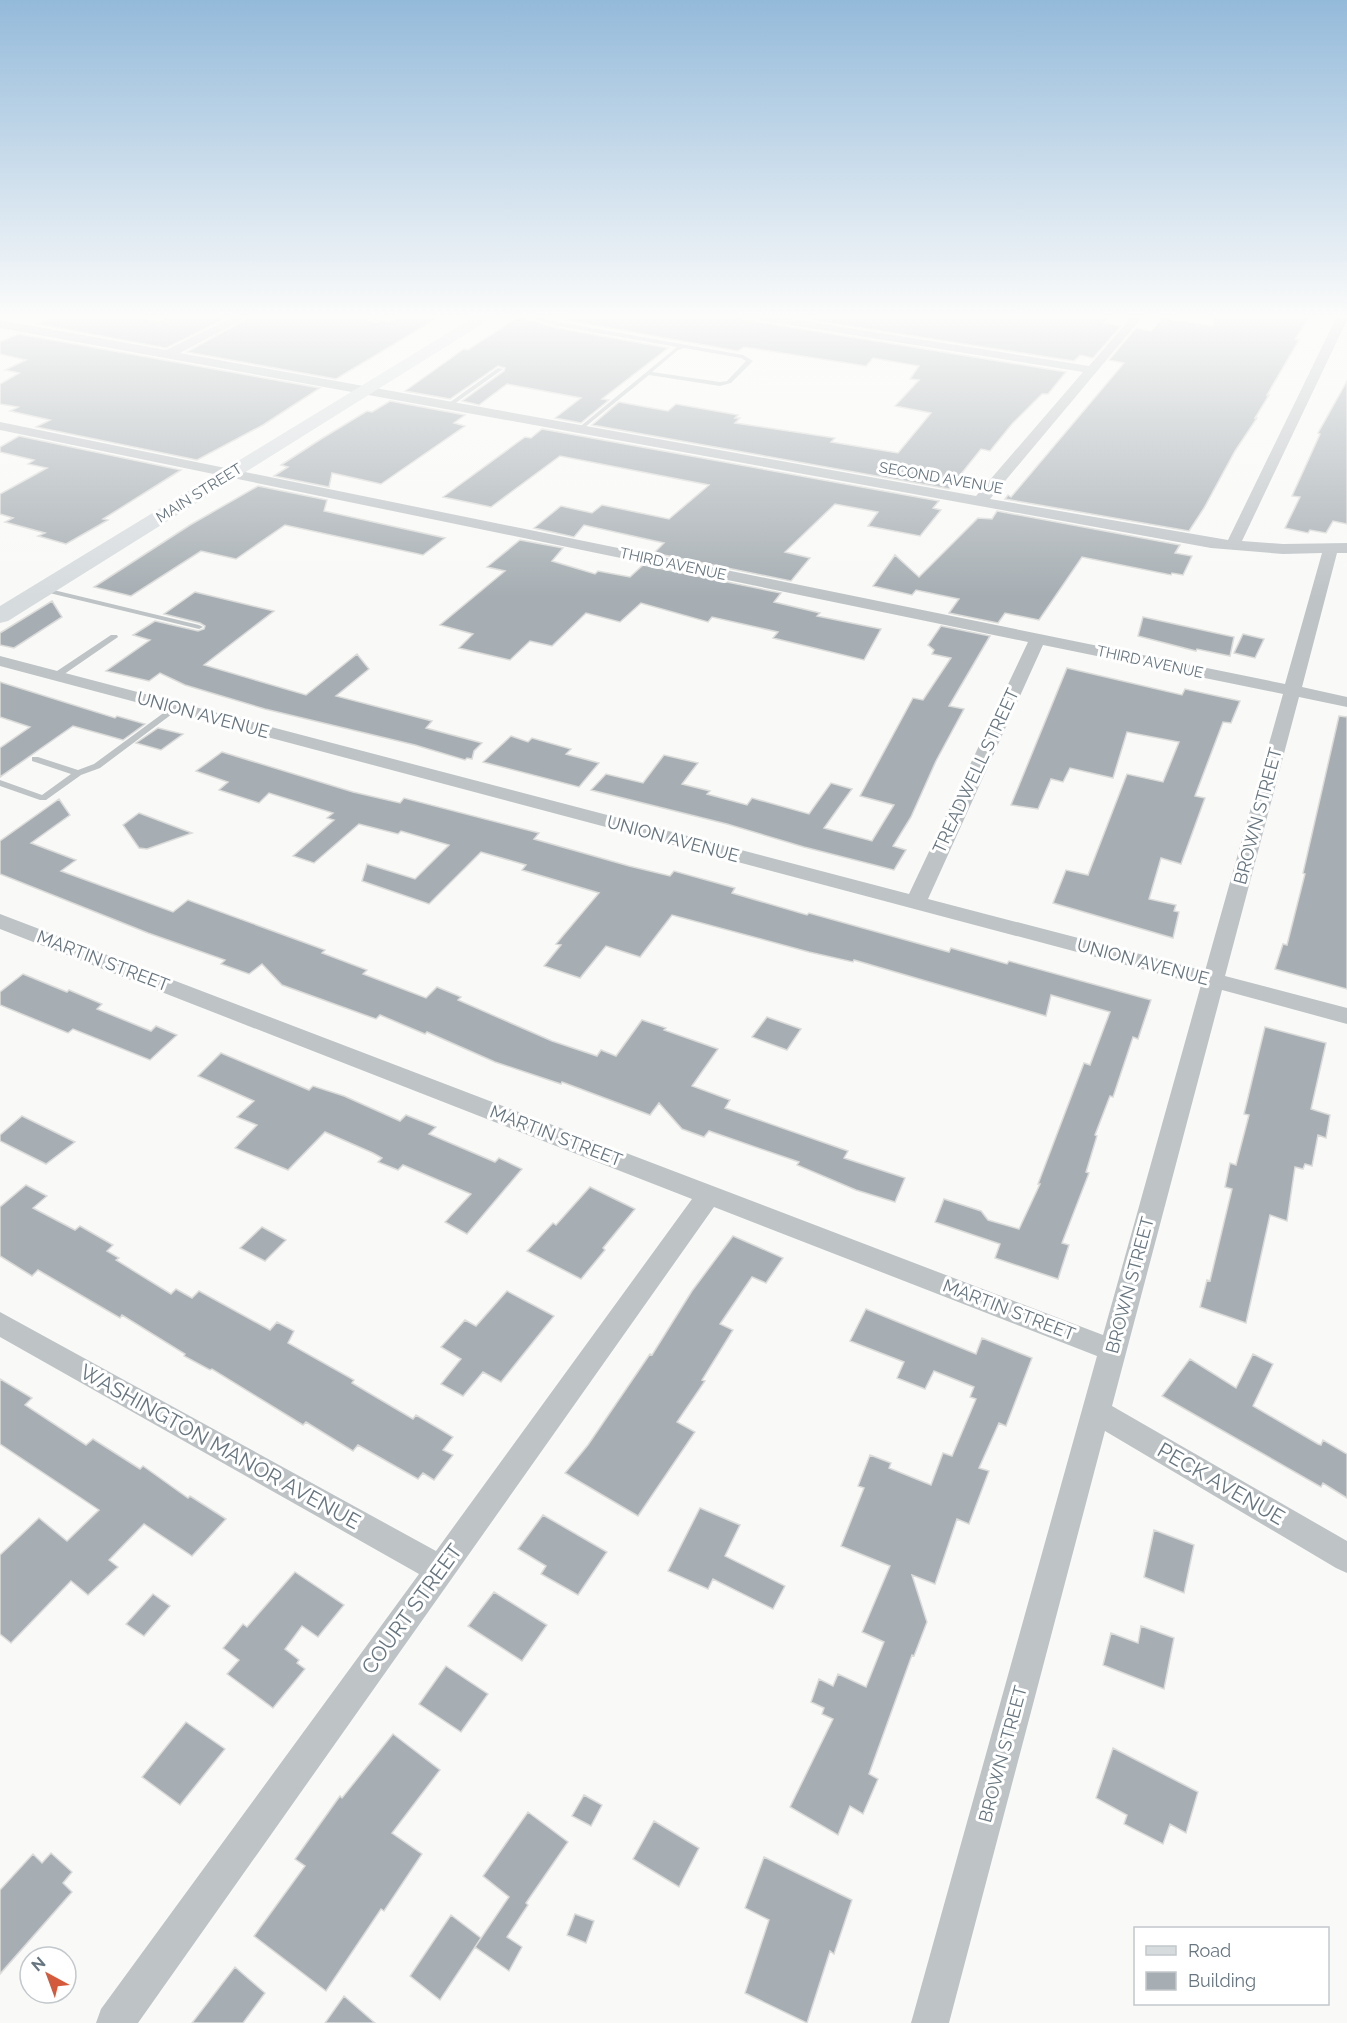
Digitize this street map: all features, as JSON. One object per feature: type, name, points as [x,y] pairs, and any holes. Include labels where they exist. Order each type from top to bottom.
[{"type":"street","name":"MAIN STREET","points":[[1,613],[44,589],[336,408]]},
{"type":"street","name":"SECOND AVENUE","points":[[461,408],[978,502],[1233,545],[1283,549],[1339,548]]},
{"type":"street","points":[[978,502],[1059,408]]},
{"type":"street","points":[[1233,545],[1299,408]]},
{"type":"street","name":"THIRD AVENUE","points":[[0,426],[1347,702]]},
{"type":"street","points":[[0,439],[18,430]]},
{"type":"street","name":"BROWN STREET","points":[[930,2023],[1212,980],[1293,691],[1339,548]]},
{"type":"street","name":"TREADWELL STREET","points":[[916,902],[1037,639]]},
{"type":"street","name":"UNION AVENUE","points":[[0,661],[1347,1016]]},
{"type":"street","name":"MARTIN STREET","points":[[0,921],[1112,1350]]},
{"type":"street","name":"COURT STREET","points":[[115,2023],[709,1195]]},
{"type":"street","name":"WASHINGTON MANOR AVENUE","points":[[0,1323],[441,1570]]},
{"type":"street","name":"PECK AVENUE","points":[[1096,1410],[1347,1558]]},
{"type":"lane","points":[[579,430],[606,408]]},
{"type":"lane","points":[[44,589],[199,627]]},
{"type":"lane","points":[[57,675],[114,637]]},
{"type":"lane","points":[[0,783],[43,798],[78,773],[98,766],[176,708]]},
{"type":"lane","points":[[35,759],[78,773]]},
{"type":"building","points":[[15,408],[289,408],[263,425],[197,460],[36,427],[50,420],[10,411]]},
{"type":"building","points":[[378,408],[430,408],[465,415],[454,423],[465,426],[381,484],[332,473],[329,487],[274,476],[288,467],[281,465],[367,411],[372,412]]},
{"type":"building","points":[[567,408],[599,408],[581,423],[555,418]]},
{"type":"building","points":[[611,408],[654,408],[668,411],[671,408],[701,408],[738,415],[735,418],[740,418],[735,423],[835,438],[831,442],[898,453],[931,413],[907,408],[1028,408],[990,451],[981,449],[949,489],[592,425]]},
{"type":"building","points":[[1086,408],[1261,408],[1189,531],[1005,499],[1008,495],[1011,497]]},
{"type":"building","points":[[1332,408],[1347,408],[1347,524],[1333,521],[1326,533],[1310,530],[1308,533],[1285,528],[1300,497],[1292,496],[1320,434],[1318,433]]},
{"type":"building","points":[[542,429],[939,501],[933,508],[941,510],[920,536],[868,526],[878,512],[835,504],[785,552],[810,558],[791,581],[654,553],[664,543],[584,525],[574,537],[534,528],[561,506],[592,513],[602,505],[669,519],[709,485],[560,456],[491,507],[443,497],[525,437],[531,438]]},
{"type":"building","points":[[19,436],[181,470],[103,519],[108,520],[66,544],[38,536],[45,533],[5,522],[13,518],[0,514],[0,494],[47,468],[28,464],[34,460],[0,452],[0,447]]},
{"type":"building","points":[[258,486],[327,500],[324,511],[445,538],[423,555],[285,525],[236,559],[201,551],[131,596],[94,587],[190,525]]},
{"type":"building","points":[[997,511],[1180,545],[1175,553],[1192,556],[1183,575],[1172,573],[1171,575],[1082,557],[1039,620],[1005,613],[998,623],[949,613],[959,599],[916,590],[912,595],[873,586],[895,555],[919,577],[978,518],[992,519]]},
{"type":"building","points":[[520,540],[563,548],[552,561],[595,574],[598,571],[630,577],[643,565],[781,593],[774,602],[820,613],[817,616],[881,629],[864,660],[773,638],[778,632],[712,617],[708,622],[641,603],[620,622],[586,613],[552,646],[530,641],[510,660],[459,648],[473,634],[440,625],[505,571],[487,567]]},
{"type":"building","points":[[195,592],[274,611],[204,665],[306,695],[357,654],[369,669],[336,696],[432,721],[426,728],[482,743],[474,751],[472,759],[465,760],[415,745],[265,709],[185,685],[160,673],[149,681],[106,671],[150,640],[133,635],[155,621],[198,631],[204,629],[205,626],[200,623],[164,614]]},
{"type":"building","points":[[52,601],[62,617],[14,648],[0,645],[0,633]]},
{"type":"building","points":[[1143,617],[1234,637],[1230,656],[1197,649],[1196,651],[1138,636]]},
{"type":"building","points":[[941,626],[990,636],[949,706],[964,709],[936,761],[911,817],[893,846],[906,850],[894,870],[727,824],[591,790],[606,774],[643,783],[664,755],[698,763],[682,784],[710,791],[707,794],[747,805],[752,798],[809,814],[831,783],[852,789],[824,828],[872,841],[894,805],[860,796],[913,698],[923,700],[951,658],[932,654],[934,650],[928,645]]},
{"type":"building","points":[[1243,634],[1264,639],[1255,658],[1234,653]]},
{"type":"building","points":[[1067,668],[1182,695],[1185,689],[1240,701],[1231,723],[1223,722],[1195,796],[1205,798],[1181,864],[1161,858],[1149,899],[1176,905],[1174,911],[1179,912],[1173,938],[1053,903],[1066,870],[1088,875],[1127,774],[1163,782],[1179,742],[1127,732],[1113,778],[1070,768],[1063,782],[1051,779],[1038,809],[1011,805]]},
{"type":"building","points":[[0,682],[115,718],[117,716],[145,724],[123,740],[73,726],[0,777],[0,748],[30,727],[0,717]]},
{"type":"building","points":[[1339,716],[1347,717],[1347,989],[1275,969],[1283,944],[1287,945],[1305,874],[1303,873]]},
{"type":"building","points":[[158,728],[183,734],[161,750],[136,743]]},
{"type":"building","points":[[511,736],[528,742],[532,738],[571,749],[566,754],[599,763],[579,787],[483,762]]},
{"type":"building","points":[[222,752],[353,792],[400,803],[404,798],[539,833],[534,839],[670,876],[674,871],[735,888],[732,893],[807,915],[809,913],[949,952],[951,948],[1007,964],[1009,961],[1151,1000],[1138,1039],[1133,1037],[1113,1097],[1110,1096],[1095,1135],[1097,1136],[1086,1172],[1089,1173],[1062,1243],[1069,1245],[1058,1279],[995,1258],[1000,1244],[935,1222],[944,1199],[981,1211],[988,1220],[1019,1229],[1040,1184],[1038,1184],[1084,1063],[1090,1065],[1110,1012],[1051,995],[1046,1016],[854,960],[853,962],[809,952],[672,915],[640,957],[606,946],[580,978],[544,966],[561,945],[556,944],[599,893],[522,870],[526,865],[481,852],[429,904],[362,881],[367,864],[415,879],[449,845],[401,831],[398,834],[359,824],[314,863],[293,856],[334,820],[327,818],[333,813],[269,793],[259,803],[219,790],[228,782],[196,771]]},
{"type":"building","points":[[59,799],[70,815],[31,843],[76,860],[61,871],[173,912],[188,900],[325,950],[322,953],[367,970],[363,974],[426,998],[437,987],[461,997],[458,1000],[552,1041],[597,1056],[601,1050],[616,1056],[642,1020],[666,1028],[664,1030],[718,1049],[692,1086],[730,1100],[725,1108],[848,1151],[844,1158],[905,1178],[895,1202],[856,1190],[797,1165],[799,1162],[709,1131],[704,1137],[682,1129],[659,1103],[650,1115],[562,1082],[561,1084],[495,1062],[427,1032],[425,1034],[380,1015],[376,1019],[282,985],[262,964],[249,974],[221,964],[225,960],[148,933],[0,874],[0,841]]},
{"type":"building","points":[[139,813],[192,833],[147,849],[139,848],[123,825]]},
{"type":"building","points":[[23,974],[102,1004],[97,1009],[151,1031],[156,1026],[177,1035],[150,1060],[73,1029],[68,1033],[0,1005],[0,992]]},
{"type":"building","points":[[767,1017],[801,1029],[787,1050],[752,1037]]},
{"type":"building","points":[[1265,1027],[1326,1043],[1311,1109],[1330,1115],[1326,1138],[1318,1135],[1312,1166],[1305,1164],[1303,1169],[1295,1167],[1287,1221],[1270,1215],[1246,1323],[1200,1307],[1207,1280],[1210,1281],[1232,1189],[1225,1187],[1230,1163],[1236,1165],[1249,1115],[1244,1114]]},
{"type":"building","points":[[221,1053],[309,1090],[313,1086],[344,1096],[400,1121],[406,1115],[436,1127],[429,1134],[495,1162],[499,1158],[522,1169],[467,1234],[445,1222],[471,1194],[403,1165],[398,1170],[378,1162],[382,1158],[325,1132],[288,1170],[235,1148],[257,1125],[237,1117],[254,1101],[198,1076]]},
{"type":"building","points":[[22,1116],[75,1142],[46,1164],[0,1141],[0,1135]]},
{"type":"building","points":[[26,1185],[47,1196],[33,1208],[75,1230],[80,1226],[113,1245],[107,1251],[119,1258],[116,1260],[171,1294],[176,1289],[192,1298],[199,1291],[270,1330],[277,1322],[294,1331],[288,1343],[354,1380],[352,1383],[413,1419],[416,1415],[453,1437],[443,1450],[453,1455],[434,1480],[423,1473],[418,1479],[358,1445],[353,1451],[306,1422],[303,1425],[212,1369],[184,1356],[185,1354],[122,1315],[120,1318],[38,1270],[32,1276],[0,1256],[0,1207]]},
{"type":"building","points":[[590,1187],[635,1209],[581,1279],[527,1251],[553,1223],[556,1225]]},
{"type":"building","points":[[262,1227],[286,1240],[265,1261],[240,1248]]},
{"type":"building","points":[[733,1236],[783,1258],[766,1283],[752,1277],[720,1324],[733,1330],[702,1380],[705,1381],[677,1422],[695,1432],[638,1516],[565,1473],[588,1445],[650,1354],[652,1355],[692,1291]]},
{"type":"building","points":[[507,1291],[554,1316],[501,1382],[483,1372],[463,1396],[441,1384],[461,1359],[441,1347],[465,1320],[476,1326]]},
{"type":"building","points":[[866,1309],[976,1354],[982,1338],[1032,1358],[1006,1426],[999,1423],[979,1468],[989,1471],[969,1524],[957,1519],[935,1584],[912,1575],[927,1622],[914,1656],[912,1655],[869,1774],[878,1779],[863,1814],[850,1806],[838,1835],[790,1807],[833,1719],[822,1714],[824,1708],[811,1702],[819,1679],[833,1686],[838,1674],[866,1687],[884,1642],[862,1632],[890,1566],[841,1546],[864,1488],[858,1486],[870,1455],[891,1463],[889,1468],[931,1485],[943,1453],[952,1456],[976,1399],[970,1397],[974,1387],[934,1371],[925,1389],[897,1378],[904,1362],[850,1341]]},
{"type":"building","points":[[1253,1354],[1273,1364],[1253,1406],[1318,1444],[1321,1445],[1323,1440],[1347,1454],[1347,1498],[1323,1483],[1321,1487],[1162,1396],[1190,1359],[1236,1388]]},
{"type":"building","points":[[0,1379],[32,1398],[25,1405],[86,1445],[93,1439],[140,1469],[143,1466],[188,1498],[190,1496],[226,1519],[192,1556],[144,1524],[109,1560],[118,1567],[88,1595],[71,1581],[11,1643],[0,1634],[0,1555],[39,1518],[67,1541],[99,1510],[0,1444]]},
{"type":"building","points":[[700,1508],[740,1525],[725,1556],[785,1586],[773,1609],[713,1579],[708,1589],[668,1571]]},
{"type":"building","points":[[543,1515],[607,1552],[578,1595],[541,1574],[546,1566],[518,1549]]},
{"type":"building","points":[[1154,1530],[1194,1545],[1184,1593],[1144,1577]]},
{"type":"building","points":[[295,1572],[344,1605],[318,1637],[302,1626],[285,1649],[299,1660],[297,1663],[305,1669],[273,1708],[227,1674],[239,1660],[223,1648],[243,1624],[247,1627]]},
{"type":"building","points":[[494,1592],[547,1625],[522,1661],[468,1626]]},
{"type":"building","points":[[153,1594],[170,1606],[144,1636],[126,1624]]},
{"type":"building","points":[[1141,1626],[1174,1638],[1164,1689],[1103,1665],[1111,1633],[1138,1643]]},
{"type":"building","points":[[446,1666],[488,1694],[461,1732],[419,1704]]},
{"type":"building","points":[[186,1722],[225,1749],[180,1805],[142,1777]]},
{"type":"building","points":[[393,1734],[440,1770],[392,1833],[422,1854],[384,1911],[381,1909],[326,1991],[254,1936],[305,1866],[295,1859],[340,1796],[342,1798]]},
{"type":"building","points":[[1113,1748],[1198,1792],[1186,1833],[1170,1824],[1163,1844],[1124,1824],[1127,1815],[1096,1798]]},
{"type":"building","points":[[584,1795],[602,1805],[591,1826],[572,1816]]},
{"type":"building","points":[[528,1812],[568,1842],[526,1903],[528,1905],[507,1937],[522,1947],[509,1971],[475,1947],[509,1897],[483,1876]]},
{"type":"building","points":[[654,1821],[699,1848],[679,1887],[633,1859]]},
{"type":"building","points":[[51,1853],[72,1872],[63,1883],[72,1892],[25,1945],[18,1945],[18,1954],[0,1974],[0,1890],[33,1854],[42,1863]]},
{"type":"building","points":[[764,1857],[852,1900],[834,1954],[830,1951],[807,2023],[745,1993],[769,1920],[745,1908]]},
{"type":"building","points":[[575,1914],[594,1921],[586,1943],[567,1935]]},
{"type":"building","points":[[451,1915],[481,1938],[440,2000],[410,1976]]},
{"type":"building","points":[[235,1967],[265,1993],[243,2023],[192,2023]]},
{"type":"building","points":[[344,1996],[375,2023],[325,2023]]}]
